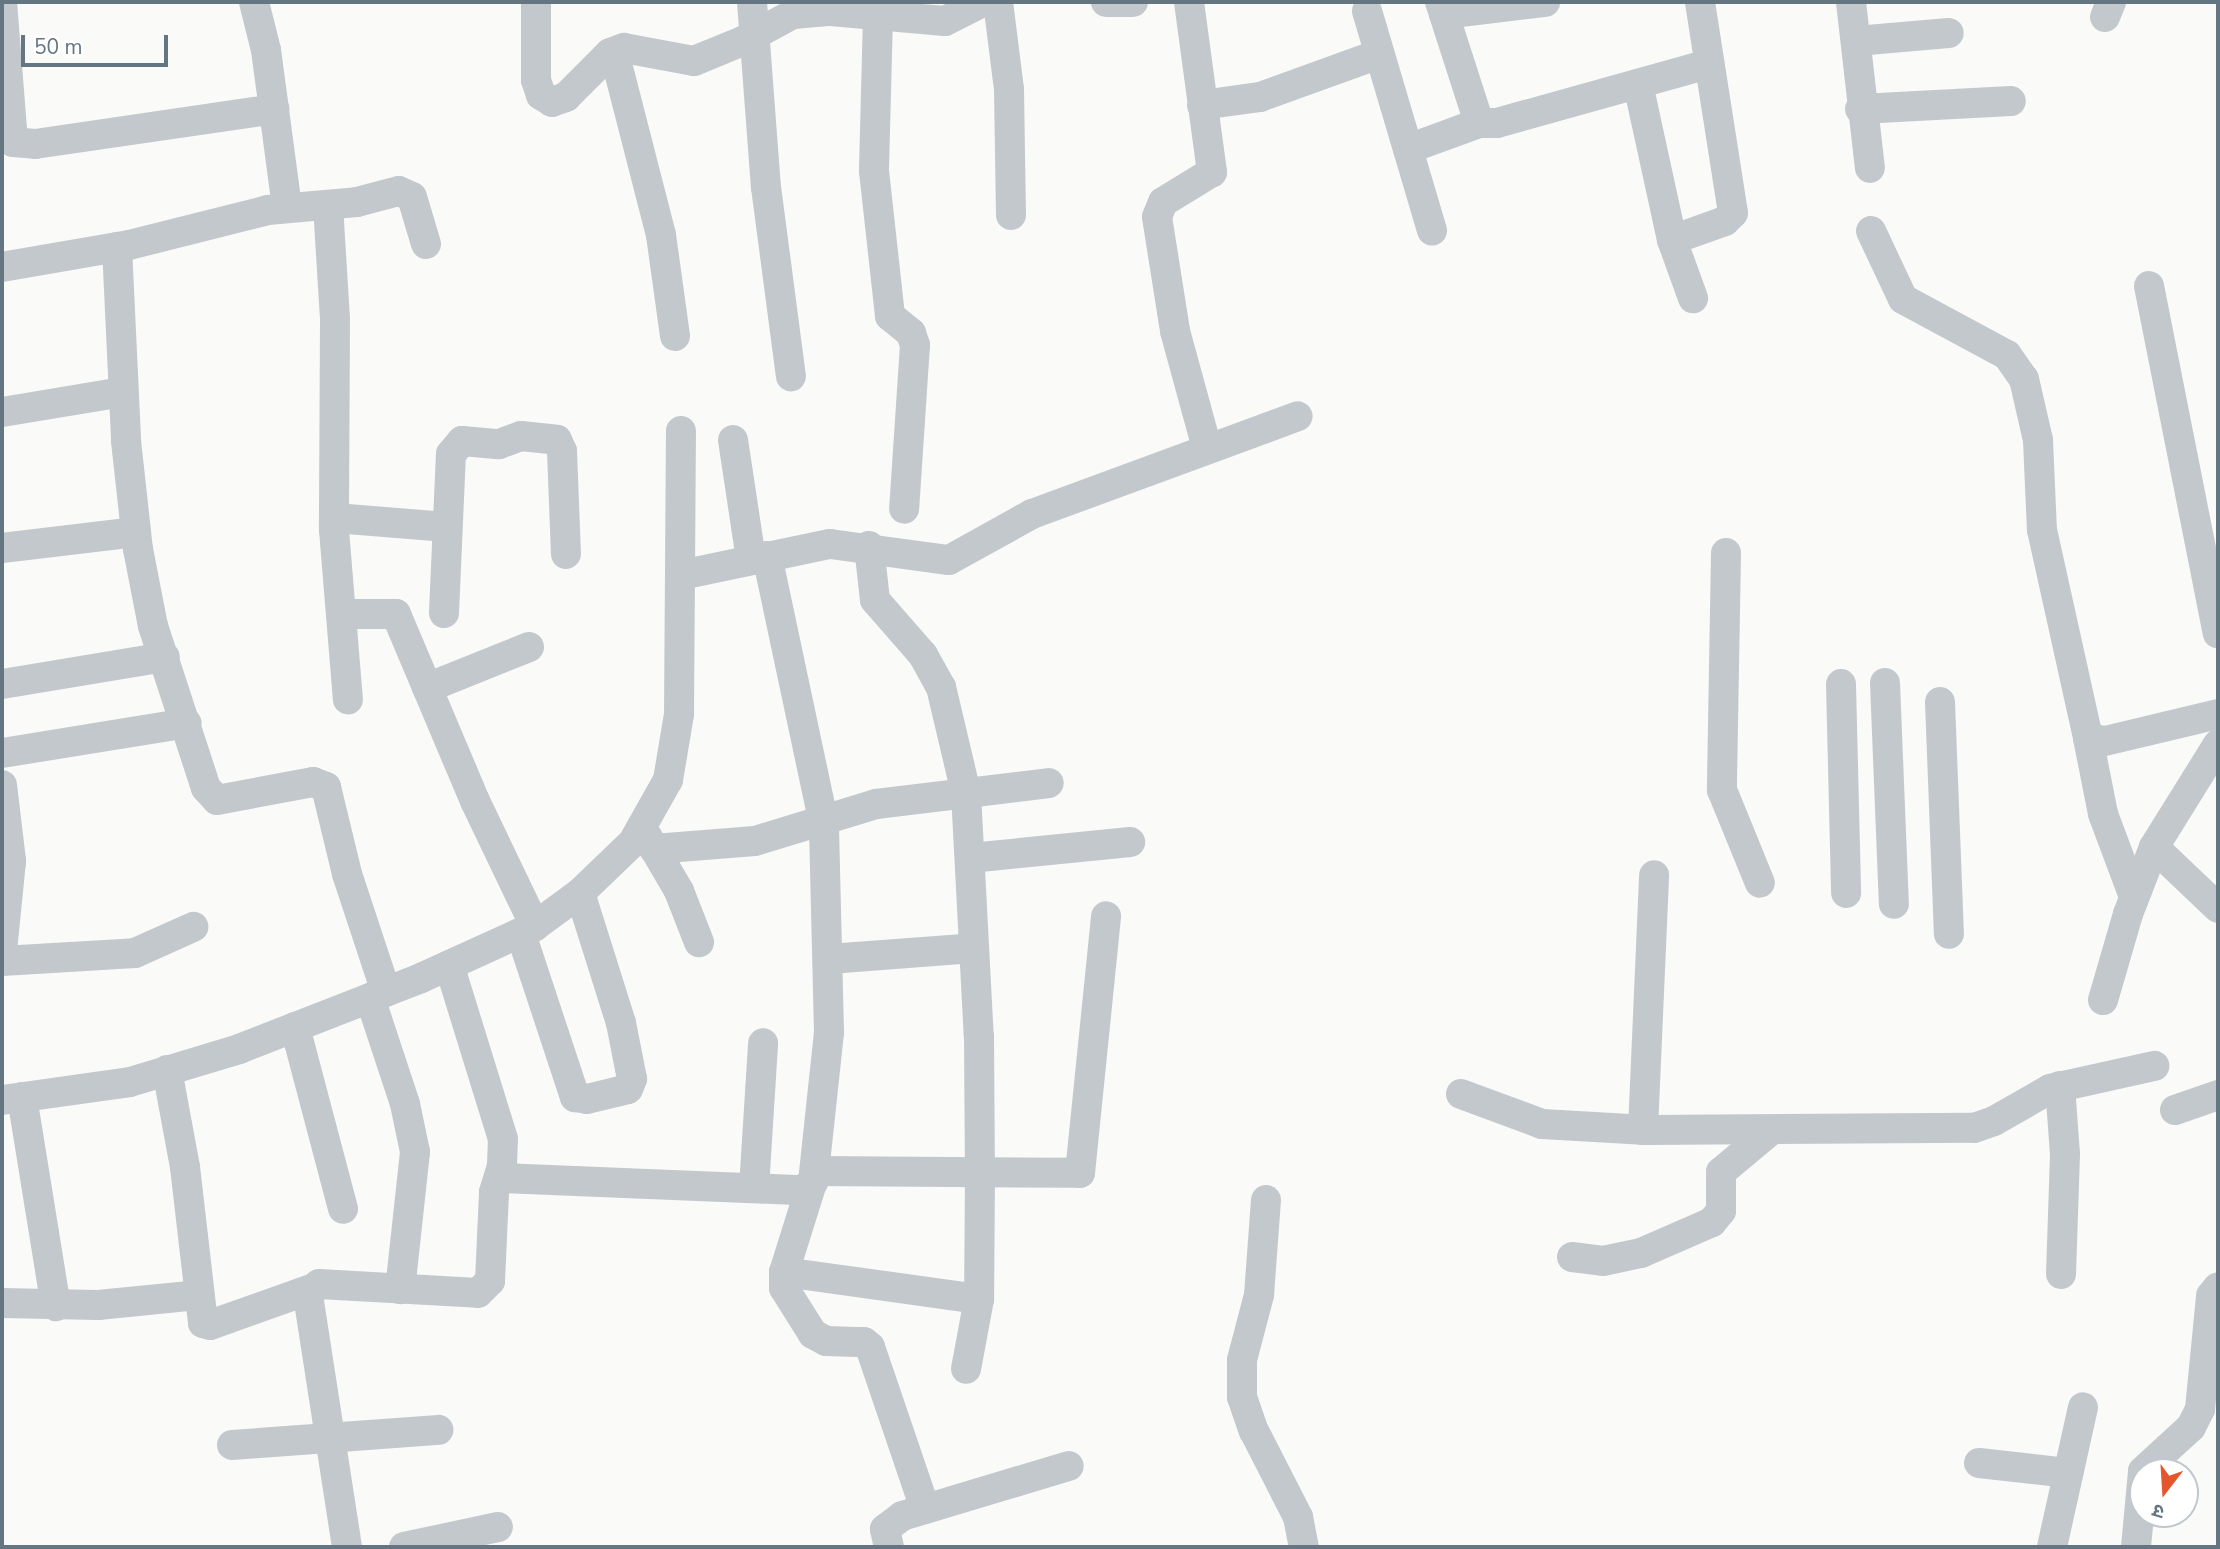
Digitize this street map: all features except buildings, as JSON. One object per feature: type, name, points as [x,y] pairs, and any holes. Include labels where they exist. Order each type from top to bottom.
[{"type":"street","points":[[2,2],[13,142],[35,144],[274,109]]},
{"type":"street","points":[[254,2],[274,109],[287,208]]},
{"type":"street","points":[[536,2],[536,80],[545,100],[561,102],[614,52],[648,50],[694,61],[752,36],[793,14],[863,10],[945,21],[983,2]]},
{"type":"street","points":[[752,2],[752,36],[766,187],[792,376]]},
{"type":"street","points":[[998,2],[1009,89],[1011,215]]},
{"type":"street","points":[[1105,2],[1133,2]]},
{"type":"street","points":[[1189,2],[1212,172],[1163,202],[1157,217],[1175,331],[1207,448]]},
{"type":"street","points":[[1479,122],[1474,117],[1442,8],[1545,2]]},
{"type":"street","points":[[1672,240],[1725,221],[1733,213],[1700,2]]},
{"type":"street","points":[[1851,2],[1860,109],[1870,168]]},
{"type":"street","points":[[863,10],[874,171],[890,316],[911,333],[915,345],[904,509]]},
{"type":"street","points":[[1367,11],[1432,231]]},
{"type":"street","points":[[1856,41],[1949,33]]},
{"type":"street","points":[[614,52],[661,235],[675,336]]},
{"type":"street","points":[[1202,105],[1260,97],[1380,54]]},
{"type":"street","points":[[1408,149],[1479,122],[1497,123],[1709,64]]},
{"type":"street","points":[[1638,84],[1672,240],[1693,298]]},
{"type":"street","points":[[1860,109],[2011,101]]},
{"type":"street","points":[[2,267],[117,247],[287,208],[409,193],[426,244]]},
{"type":"street","points":[[328,205],[335,320],[335,518],[348,699]]},
{"type":"street","points":[[1871,231],[1903,299],[2007,355],[2024,379],[2038,440],[2042,530],[2103,814],[2134,897]]},
{"type":"street","points":[[117,247],[123,392],[136,532],[146,598],[206,788],[217,800],[313,782],[326,787],[415,1152],[400,1289]]},
{"type":"street","points":[[2149,286],[2218,633]]},
{"type":"street","points":[[2,412],[123,392]]},
{"type":"street","points":[[681,575],[830,544],[869,546],[949,560],[1032,514],[1298,415]]},
{"type":"street","points":[[56,1306],[12,1098],[79,1091],[167,1070],[295,1027],[378,995],[528,930],[649,839],[673,759],[679,714],[681,431]]},
{"type":"street","points":[[444,613],[453,447],[462,441],[499,444],[515,436],[552,437],[562,451],[566,554]]},
{"type":"street","points":[[733,440],[824,824],[829,959],[827,1071],[813,1178],[784,1272],[784,1288],[813,1334],[826,1341],[864,1342],[870,1347],[925,1509]]},
{"type":"street","points":[[335,518],[447,527]]},
{"type":"street","points":[[2,548],[136,532]]},
{"type":"street","points":[[869,546],[875,600],[923,654],[941,687],[966,793],[974,948],[980,1170],[979,1299],[966,1369]]},
{"type":"street","points":[[1726,552],[1722,790],[1760,883]]},
{"type":"street","points":[[341,614],[396,614],[528,930],[575,1097],[587,1100],[628,1089],[632,1079],[621,1023],[580,893]]},
{"type":"street","points":[[427,688],[529,647]]},
{"type":"street","points":[[2,684],[165,657]]},
{"type":"street","points":[[1885,683],[1894,904]]},
{"type":"street","points":[[1841,684],[1846,893]]},
{"type":"street","points":[[1940,702],[1949,934]]},
{"type":"street","points":[[2088,738],[2105,741],[2218,714]]},
{"type":"street","points":[[2,753],[187,723]]},
{"type":"street","points":[[2103,1000],[2134,897],[2154,847],[2218,744]]},
{"type":"street","points":[[649,839],[755,841],[824,824],[876,804],[1049,783]]},
{"type":"street","points":[[2,785],[11,861],[2,951]]},
{"type":"street","points":[[649,839],[679,891],[699,942]]},
{"type":"street","points":[[970,858],[1130,842]]},
{"type":"street","points":[[2154,847],[2218,908]]},
{"type":"street","points":[[1643,1130],[1654,874]]},
{"type":"street","points":[[499,1178],[754,1188],[813,1178],[980,1170],[1080,1173],[1106,916]]},
{"type":"street","points":[[2,961],[135,953],[193,927]]},
{"type":"street","points":[[829,959],[974,948]]},
{"type":"street","points":[[167,1070],[185,1167],[203,1323],[209,1325],[319,1284],[478,1293],[487,1289],[494,1192],[499,1178],[503,1139],[449,965]]},
{"type":"street","points":[[295,1027],[343,1209]]},
{"type":"street","points":[[754,1188],[763,1043]]},
{"type":"street","points":[[1461,1094],[1542,1124],[1643,1130],[1974,1128],[2060,1086],[2154,1066]]},
{"type":"street","points":[[2060,1086],[2065,1154],[2061,1275]]},
{"type":"street","points":[[2175,1110],[2218,1095]]},
{"type":"street","points":[[1572,1257],[1603,1261],[1641,1253],[1712,1222],[1721,1211],[1721,1172],[1770,1130]]},
{"type":"street","points":[[1266,1200],[1259,1295],[1242,1360],[1242,1398],[1254,1431],[1297,1517],[1304,1547]]},
{"type":"street","points":[[784,1272],[979,1299]]},
{"type":"street","points":[[2136,1547],[2143,1471],[2191,1427],[2200,1409],[2211,1296],[2218,1287]]},
{"type":"street","points":[[311,1289],[309,1314],[347,1547]]},
{"type":"street","points":[[2,1303],[56,1306],[198,1295]]},
{"type":"street","points":[[2052,1547],[2083,1406]]},
{"type":"street","points":[[232,1444],[438,1430]]},
{"type":"street","points":[[1979,1463],[2068,1473]]},
{"type":"street","points":[[889,1547],[887,1524],[925,1509],[1069,1466]]},
{"type":"street","points":[[404,1547],[498,1527]]}]
